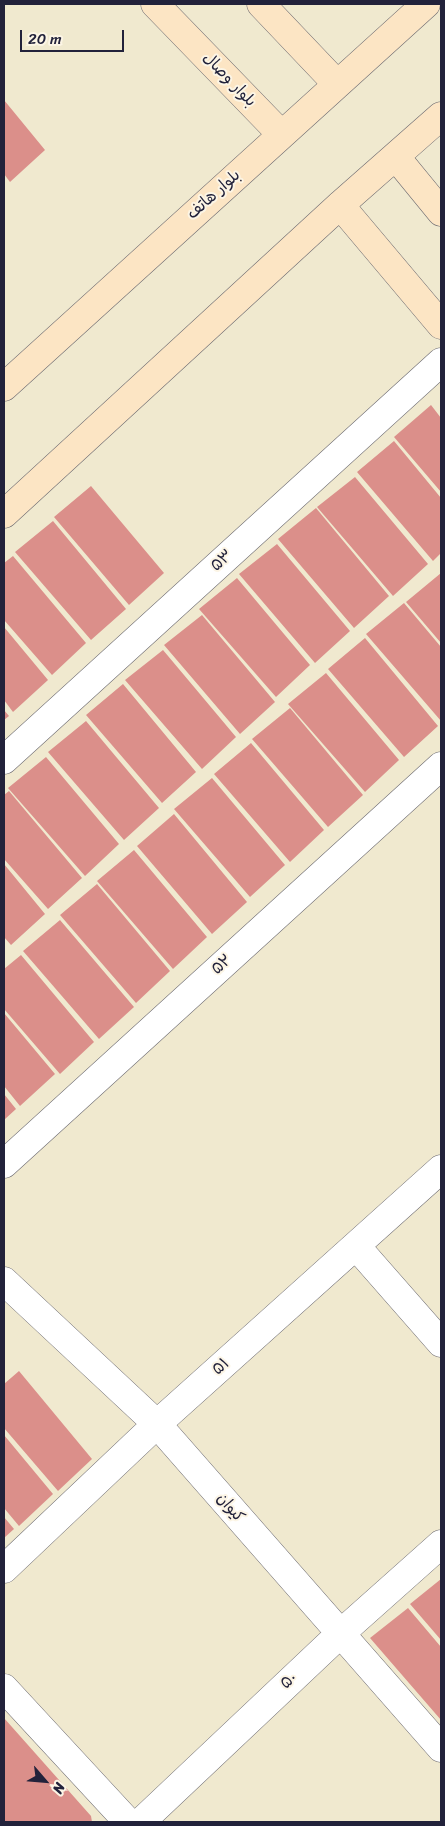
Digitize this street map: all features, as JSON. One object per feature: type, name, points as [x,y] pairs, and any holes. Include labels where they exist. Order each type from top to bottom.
[{"type":"main road","name":"بلوار وصال","points":[[155,4],[281,134]]},
{"type":"main road","points":[[261,4],[337,84]]},
{"type":"main road","name":"بلوار هاتف","points":[[4,386],[426,4]]},
{"type":"main road","points":[[4,514],[340,205],[441,116]]},
{"type":"main road","points":[[396,157],[441,212]]},
{"type":"main road","points":[[340,205],[441,325]]},
{"type":"street","name":"۵۳","points":[[4,760],[441,362]]},
{"type":"street","name":"۵۲","points":[[4,1164],[441,766]]},
{"type":"street","name":"۵۱","points":[[4,1569],[157,1424],[441,1169]]},
{"type":"street","points":[[356,1246],[441,1342]]},
{"type":"street","name":"کیوان","points":[[4,1281],[157,1424],[441,1748]]},
{"type":"street","name":"۵۰","points":[[141,1822],[340,1634],[441,1544]]},
{"type":"street","points":[[4,1688],[128,1822]]},
{"type":"building","points":[[4,100],[45,150],[10,182],[4,174]]},
{"type":"building","points":[[431,405],[441,418],[441,492],[394,437]]},
{"type":"building","points":[[394,441],[441,498],[441,553],[433,561],[357,472]]},
{"type":"building","points":[[355,477],[428,564],[393,596],[317,507]]},
{"type":"building","points":[[91,486],[164,573],[129,605],[54,517]]},
{"type":"building","points":[[316,508],[389,596],[354,628],[278,539]]},
{"type":"building","points":[[53,521],[126,609],[91,640],[15,552]]},
{"type":"building","points":[[277,544],[350,631],[315,663],[239,574]]},
{"type":"building","points":[[13,556],[86,643],[52,675],[4,620],[4,563]]},
{"type":"building","points":[[441,573],[441,643],[406,602]]},
{"type":"building","points":[[237,578],[310,665],[276,697],[199,609]]},
{"type":"building","points":[[404,603],[441,647],[441,721],[366,634]]},
{"type":"building","points":[[202,615],[275,702],[240,734],[164,645]]},
{"type":"building","points":[[4,627],[48,680],[13,712],[4,700]]},
{"type":"building","points":[[365,638],[438,726],[404,757],[328,669]]},
{"type":"building","points":[[163,650],[236,737],[202,769],[125,680]]},
{"type":"building","points":[[326,673],[399,760],[365,792],[288,704]]},
{"type":"building","points":[[123,684],[196,772],[162,803],[86,715]]},
{"type":"building","points":[[290,708],[363,795],[328,827],[252,739]]},
{"type":"building","points":[[4,710],[9,716],[4,720]]},
{"type":"building","points":[[86,721],[159,808],[124,840],[48,752]]},
{"type":"building","points":[[251,743],[324,830],[290,862],[214,774]]},
{"type":"building","points":[[46,757],[119,844],[85,876],[8,788]]},
{"type":"building","points":[[212,778],[285,865],[250,897],[174,809]]},
{"type":"building","points":[[9,791],[82,878],[48,909],[4,859],[4,795]]},
{"type":"building","points":[[174,814],[247,902],[212,934],[137,846]]},
{"type":"building","points":[[134,850],[207,937],[173,969],[97,881]]},
{"type":"building","points":[[4,864],[45,914],[11,945],[4,937]]},
{"type":"building","points":[[97,884],[170,971],[136,1003],[60,915]]},
{"type":"building","points":[[60,920],[134,1007],[99,1039],[23,951]]},
{"type":"building","points":[[21,955],[94,1042],[60,1074],[4,1009],[4,969]]},
{"type":"building","points":[[4,1013],[55,1074],[20,1106],[4,1086]]},
{"type":"building","points":[[4,1094],[16,1109],[4,1120]]},
{"type":"building","points":[[19,1371],[92,1459],[58,1491],[4,1428],[4,1384]]},
{"type":"building","points":[[4,1435],[53,1494],[19,1526],[4,1508]]},
{"type":"building","points":[[4,1517],[14,1529],[4,1538]]},
{"type":"building","points":[[441,1579],[441,1640],[410,1604]]},
{"type":"building","points":[[408,1608],[441,1647],[441,1720],[370,1638]]},
{"type":"building","points":[[4,1718],[91,1816],[92,1822],[4,1822]]}]
